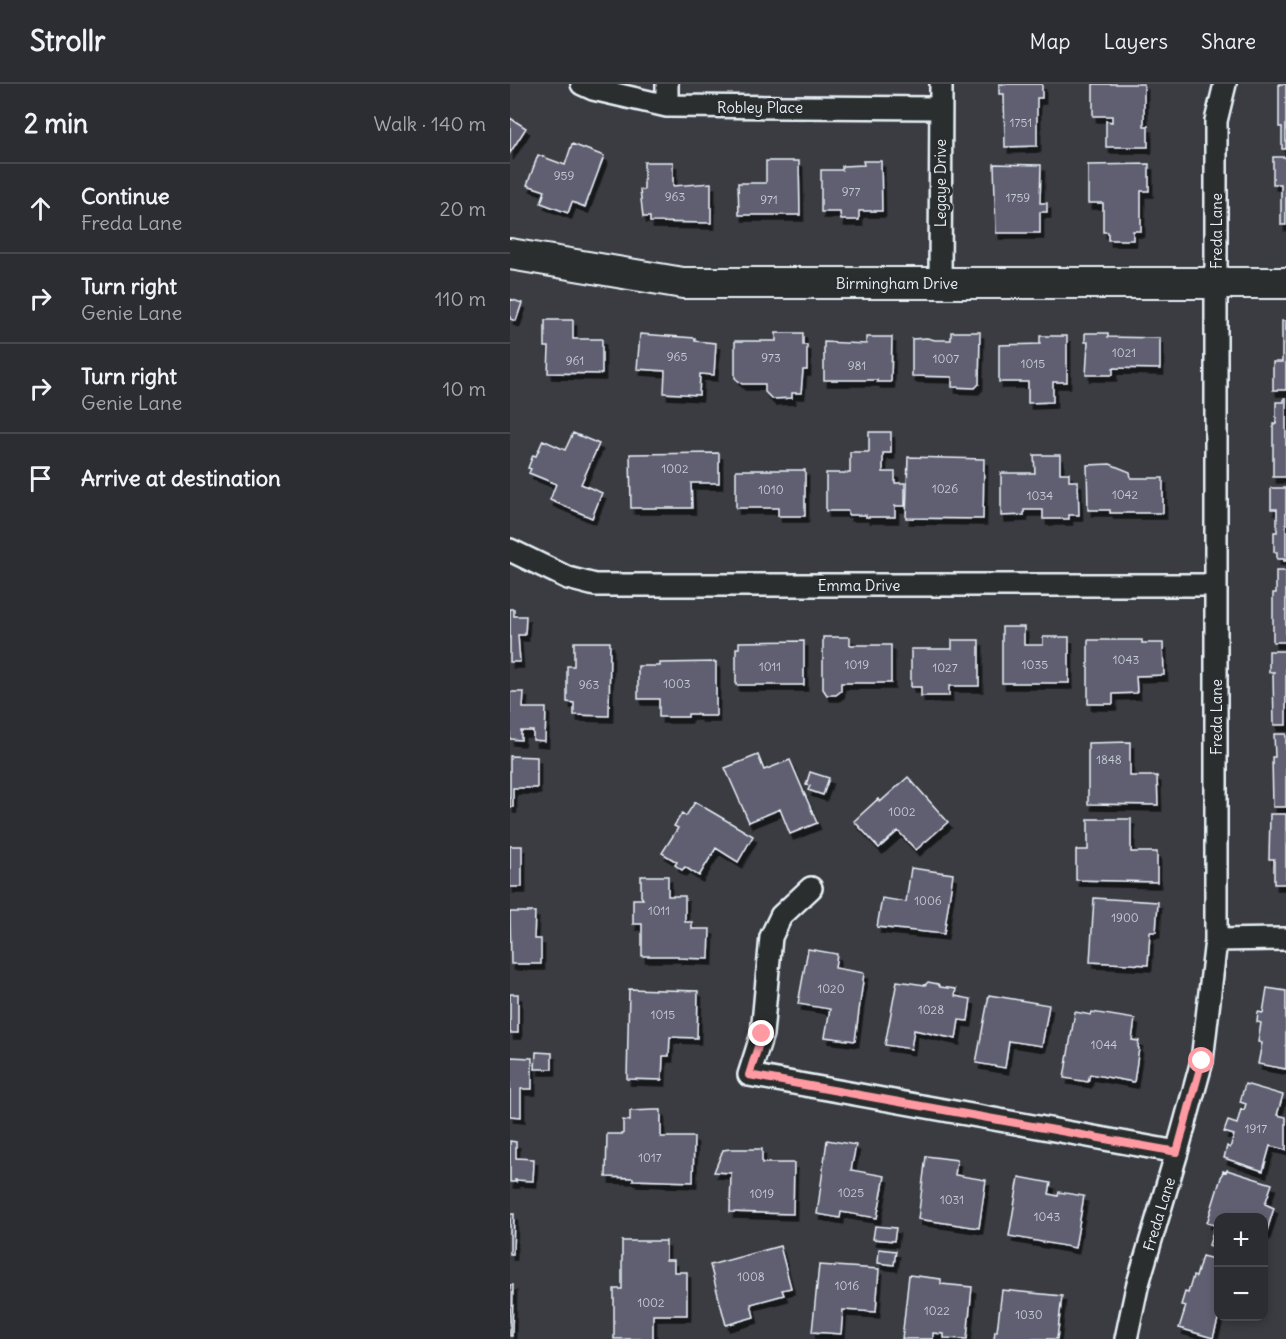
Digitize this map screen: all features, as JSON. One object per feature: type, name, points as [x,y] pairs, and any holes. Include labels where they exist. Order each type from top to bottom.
[{"type":"main road","name":"Birmingham Drive","points":[[510,254],[683,283],[1286,283]]},
{"type":"street","name":"Robley Place","points":[[582,84],[593,89],[667,106],[940,108]]},
{"type":"street","points":[[667,84],[667,106]]},
{"type":"street","name":"Legaye Drive","points":[[940,283],[941,84]]},
{"type":"street","name":"Freda Lane","points":[[1126,1339],[1137,1287],[1202,1061],[1216,940],[1216,121],[1225,84]]},
{"type":"street","name":"Emma Drive","points":[[510,550],[568,578],[595,585],[1216,585]]},
{"type":"street","points":[[811,888],[781,916],[771,937],[762,1034],[749,1075],[1177,1152]]},
{"type":"street","points":[[1216,940],[1286,939]]},
{"type":"building","points":[[999,84],[1042,84],[1042,98],[1037,98],[1037,146],[1005,147],[1004,94],[999,94]]},
{"type":"building","points":[[1093,84],[1144,84],[1144,126],[1148,126],[1148,147],[1106,147],[1106,121],[1112,122],[1112,116],[1093,116]]},
{"type":"building","points":[[1279,84],[1286,84],[1286,149],[1282,149],[1282,127],[1279,127]]},
{"type":"building","points":[[510,118],[526,128],[510,153]]},
{"type":"building","points":[[572,144],[604,156],[585,207],[572,202],[568,213],[541,203],[545,191],[527,185],[538,155],[565,165]]},
{"type":"building","points":[[1273,157],[1286,157],[1286,225],[1281,225],[1281,184],[1273,184]]},
{"type":"building","points":[[766,161],[799,161],[800,215],[739,215],[738,183],[766,183]]},
{"type":"building","points":[[863,161],[881,161],[882,211],[859,211],[859,220],[841,220],[840,212],[821,212],[821,170],[842,170],[842,166],[864,165]]},
{"type":"building","points":[[644,162],[673,162],[673,186],[711,183],[711,223],[650,222],[650,217],[643,217],[640,190],[644,190]]},
{"type":"building","points":[[994,164],[1041,165],[1040,203],[1047,203],[1047,212],[1040,212],[1040,233],[996,233]]},
{"type":"building","points":[[1149,164],[1149,191],[1141,191],[1141,231],[1133,231],[1133,240],[1108,240],[1108,232],[1103,232],[1103,203],[1088,203],[1088,165]]},
{"type":"building","points":[[510,299],[522,303],[516,321],[510,319]]},
{"type":"building","points":[[545,320],[573,320],[573,339],[602,339],[602,374],[548,373],[549,347],[545,347]]},
{"type":"building","points":[[1282,321],[1286,321],[1286,390],[1273,390],[1273,362],[1282,362]]},
{"type":"building","points":[[951,332],[980,332],[979,384],[975,388],[952,387],[952,377],[912,376],[912,339],[951,340]]},
{"type":"building","points":[[776,333],[803,333],[803,345],[807,345],[807,370],[803,370],[801,393],[792,393],[792,398],[772,399],[765,392],[765,384],[742,384],[735,378],[735,341],[776,341]]},
{"type":"building","points":[[1085,333],[1108,333],[1108,337],[1160,338],[1160,369],[1113,368],[1113,375],[1086,375],[1088,342],[1085,342]]},
{"type":"building","points":[[640,334],[695,338],[695,341],[716,343],[714,375],[700,374],[699,395],[664,393],[665,371],[637,369]]},
{"type":"building","points":[[1040,336],[1067,336],[1067,382],[1053,382],[1053,402],[1028,403],[1028,382],[999,382],[999,345],[1040,344]]},
{"type":"building","points":[[866,337],[892,337],[891,382],[824,380],[824,342],[866,344]]},
{"type":"building","points":[[1286,398],[1286,477],[1273,477],[1273,424],[1276,424],[1276,402],[1284,402]]},
{"type":"building","points":[[869,432],[891,432],[891,453],[883,453],[883,472],[895,472],[895,483],[905,483],[905,506],[895,506],[895,517],[866,517],[866,515],[848,515],[848,511],[826,511],[826,473],[850,473],[850,452],[869,452]]},
{"type":"building","points":[[573,433],[599,444],[581,484],[602,493],[592,518],[550,500],[556,484],[529,473],[531,469],[528,468],[533,455],[536,456],[543,440],[565,450]]},
{"type":"building","points":[[719,453],[719,483],[691,483],[692,508],[631,508],[630,454]]},
{"type":"building","points":[[1034,455],[1060,455],[1060,473],[1069,473],[1069,481],[1078,481],[1079,515],[1069,515],[1069,519],[1043,519],[1043,510],[1024,510],[1024,515],[1001,516],[1001,473],[1035,473]]},
{"type":"building","points":[[908,457],[984,459],[983,519],[906,518]]},
{"type":"building","points":[[1110,464],[1130,472],[1131,478],[1163,478],[1163,513],[1110,513],[1110,510],[1088,510],[1087,465]]},
{"type":"building","points":[[736,470],[805,470],[805,516],[778,516],[778,508],[736,508]]},
{"type":"building","points":[[1271,488],[1286,488],[1286,561],[1277,559],[1277,552],[1274,552],[1277,509],[1271,509]]},
{"type":"building","points":[[1276,571],[1286,571],[1286,642],[1273,642],[1273,593],[1276,593]]},
{"type":"building","points":[[510,609],[514,609],[514,616],[526,616],[525,635],[518,635],[520,662],[510,662]]},
{"type":"building","points":[[1002,627],[1024,627],[1024,645],[1043,645],[1043,637],[1069,637],[1069,683],[1002,683]]},
{"type":"building","points":[[823,637],[850,637],[850,645],[891,645],[891,683],[841,683],[841,691],[836,695],[827,695],[823,689]]},
{"type":"building","points":[[952,640],[979,640],[979,686],[949,686],[949,696],[921,696],[921,687],[911,687],[911,649],[952,649]]},
{"type":"building","points":[[1088,640],[1142,640],[1142,643],[1163,643],[1164,675],[1136,676],[1137,693],[1113,694],[1113,704],[1088,704]]},
{"type":"building","points":[[804,641],[804,685],[736,685],[736,648],[739,648],[739,642]]},
{"type":"building","points":[[574,642],[610,642],[609,716],[574,715],[574,703],[567,702],[567,666],[574,666]]},
{"type":"building","points":[[1269,651],[1286,651],[1286,725],[1274,725],[1274,672],[1269,672]]},
{"type":"building","points":[[716,662],[716,716],[688,714],[688,717],[659,717],[659,699],[638,699],[638,666],[660,666],[660,663]]},
{"type":"building","points":[[510,692],[524,692],[523,708],[546,708],[545,741],[533,740],[533,731],[521,731],[521,740],[510,739]]},
{"type":"building","points":[[1274,734],[1286,734],[1286,807],[1273,807]]},
{"type":"building","points":[[1130,742],[1130,776],[1157,776],[1158,805],[1088,804],[1088,743]]},
{"type":"building","points":[[758,755],[764,770],[790,760],[817,823],[790,834],[780,809],[749,822],[725,768]]},
{"type":"building","points":[[510,756],[537,757],[537,788],[513,788],[513,807],[510,807]]},
{"type":"building","points":[[810,772],[829,778],[823,795],[808,790],[810,786],[806,785]]},
{"type":"building","points":[[908,777],[948,822],[916,850],[898,831],[879,848],[854,821],[878,799],[880,802]]},
{"type":"building","points":[[695,802],[753,836],[738,862],[716,848],[699,876],[685,867],[682,870],[675,865],[677,862],[662,853],[678,828],[674,826],[682,813],[686,816]]},
{"type":"building","points":[[1270,814],[1286,814],[1286,884],[1274,884],[1274,859],[1269,859]]},
{"type":"building","points":[[1088,819],[1131,819],[1131,852],[1157,852],[1157,882],[1076,880],[1076,850],[1088,850]]},
{"type":"building","points":[[510,846],[522,846],[522,887],[510,887]]},
{"type":"building","points":[[911,868],[953,874],[944,934],[877,927],[882,898],[906,902]]},
{"type":"building","points":[[641,876],[668,876],[668,896],[685,896],[685,922],[692,922],[692,929],[710,929],[709,959],[642,956],[642,924],[633,924],[633,899],[643,899]]},
{"type":"building","points":[[1094,898],[1158,902],[1156,932],[1150,932],[1148,965],[1090,962]]},
{"type":"building","points":[[510,912],[535,912],[534,939],[541,939],[541,964],[511,964]]},
{"type":"building","points":[[808,949],[837,954],[835,968],[864,973],[855,1041],[825,1037],[830,1009],[798,1004]]},
{"type":"building","points":[[897,981],[925,985],[928,982],[938,984],[940,987],[956,989],[955,996],[971,999],[968,1021],[959,1020],[956,1039],[914,1030],[911,1049],[885,1045]]},
{"type":"building","points":[[1267,988],[1286,991],[1286,1069],[1258,1064],[1262,1043],[1258,1042],[1261,1023],[1257,1022],[1258,1012],[1263,1013]]},
{"type":"building","points":[[629,989],[698,991],[697,1038],[670,1037],[669,1056],[663,1056],[662,1080],[627,1079]]},
{"type":"building","points":[[510,994],[518,994],[518,1033],[510,1033]]},
{"type":"building","points":[[989,995],[1049,1005],[1042,1046],[1009,1041],[1005,1068],[976,1063]]},
{"type":"building","points":[[1075,1012],[1091,1015],[1092,1012],[1135,1019],[1132,1040],[1139,1041],[1139,1048],[1134,1082],[1090,1074],[1088,1082],[1064,1078]]},
{"type":"building","points":[[536,1052],[552,1053],[552,1069],[535,1069]]},
{"type":"building","points":[[510,1057],[532,1058],[532,1089],[521,1089],[521,1117],[510,1116]]},
{"type":"building","points":[[1245,1084],[1283,1095],[1277,1115],[1286,1117],[1286,1150],[1270,1146],[1263,1171],[1224,1158],[1227,1146],[1230,1148],[1234,1135],[1224,1132],[1228,1121],[1237,1124],[1241,1109],[1244,1110],[1246,1104],[1240,1102]]},
{"type":"building","points":[[661,1110],[661,1137],[694,1137],[693,1182],[606,1177],[607,1134],[623,1134],[623,1120],[630,1121],[630,1111]]},
{"type":"building","points":[[827,1140],[856,1145],[851,1170],[885,1176],[877,1218],[841,1212],[840,1218],[817,1214]]},
{"type":"building","points":[[510,1141],[516,1142],[516,1158],[534,1159],[533,1181],[510,1182]]},
{"type":"building","points":[[762,1149],[762,1163],[794,1163],[793,1214],[730,1212],[731,1173],[714,1172],[723,1150]]},
{"type":"building","points":[[926,1156],[957,1160],[955,1175],[986,1180],[979,1228],[918,1219]]},
{"type":"building","points":[[1227,1170],[1272,1184],[1265,1204],[1274,1208],[1268,1228],[1268,1213],[1214,1213],[1214,1225],[1207,1223],[1223,1171]]},
{"type":"building","points":[[1019,1177],[1051,1183],[1049,1194],[1058,1196],[1059,1192],[1084,1196],[1075,1248],[1009,1236]]},
{"type":"building","points":[[510,1214],[514,1214],[513,1254],[510,1254]]},
{"type":"building","points":[[875,1226],[896,1228],[894,1241],[873,1239]]},
{"type":"building","points":[[1214,1228],[1214,1247],[1209,1245]]},
{"type":"building","points":[[622,1241],[666,1241],[666,1260],[674,1260],[674,1272],[687,1272],[687,1315],[653,1315],[653,1339],[614,1339],[614,1289],[622,1289]]},
{"type":"building","points":[[780,1246],[791,1288],[782,1290],[784,1295],[751,1304],[754,1317],[726,1325],[710,1265]]},
{"type":"building","points":[[879,1249],[896,1251],[894,1265],[878,1263]]},
{"type":"building","points":[[1202,1256],[1214,1259],[1214,1321],[1218,1321],[1213,1338],[1179,1328],[1186,1306],[1181,1305],[1185,1292],[1188,1293],[1193,1276],[1196,1277]]},
{"type":"building","points":[[819,1265],[879,1269],[876,1312],[843,1310],[841,1334],[812,1332]]},
{"type":"building","points":[[909,1275],[941,1279],[941,1284],[972,1287],[967,1339],[944,1338],[944,1334],[933,1333],[933,1339],[902,1339]]},
{"type":"building","points":[[510,1285],[513,1285],[512,1336],[510,1336]]},
{"type":"building","points":[[1002,1290],[1062,1296],[1057,1339],[994,1339]]},
{"type":"route","points":[[762,1034],[749,1075],[1177,1152],[1202,1061]]}]
